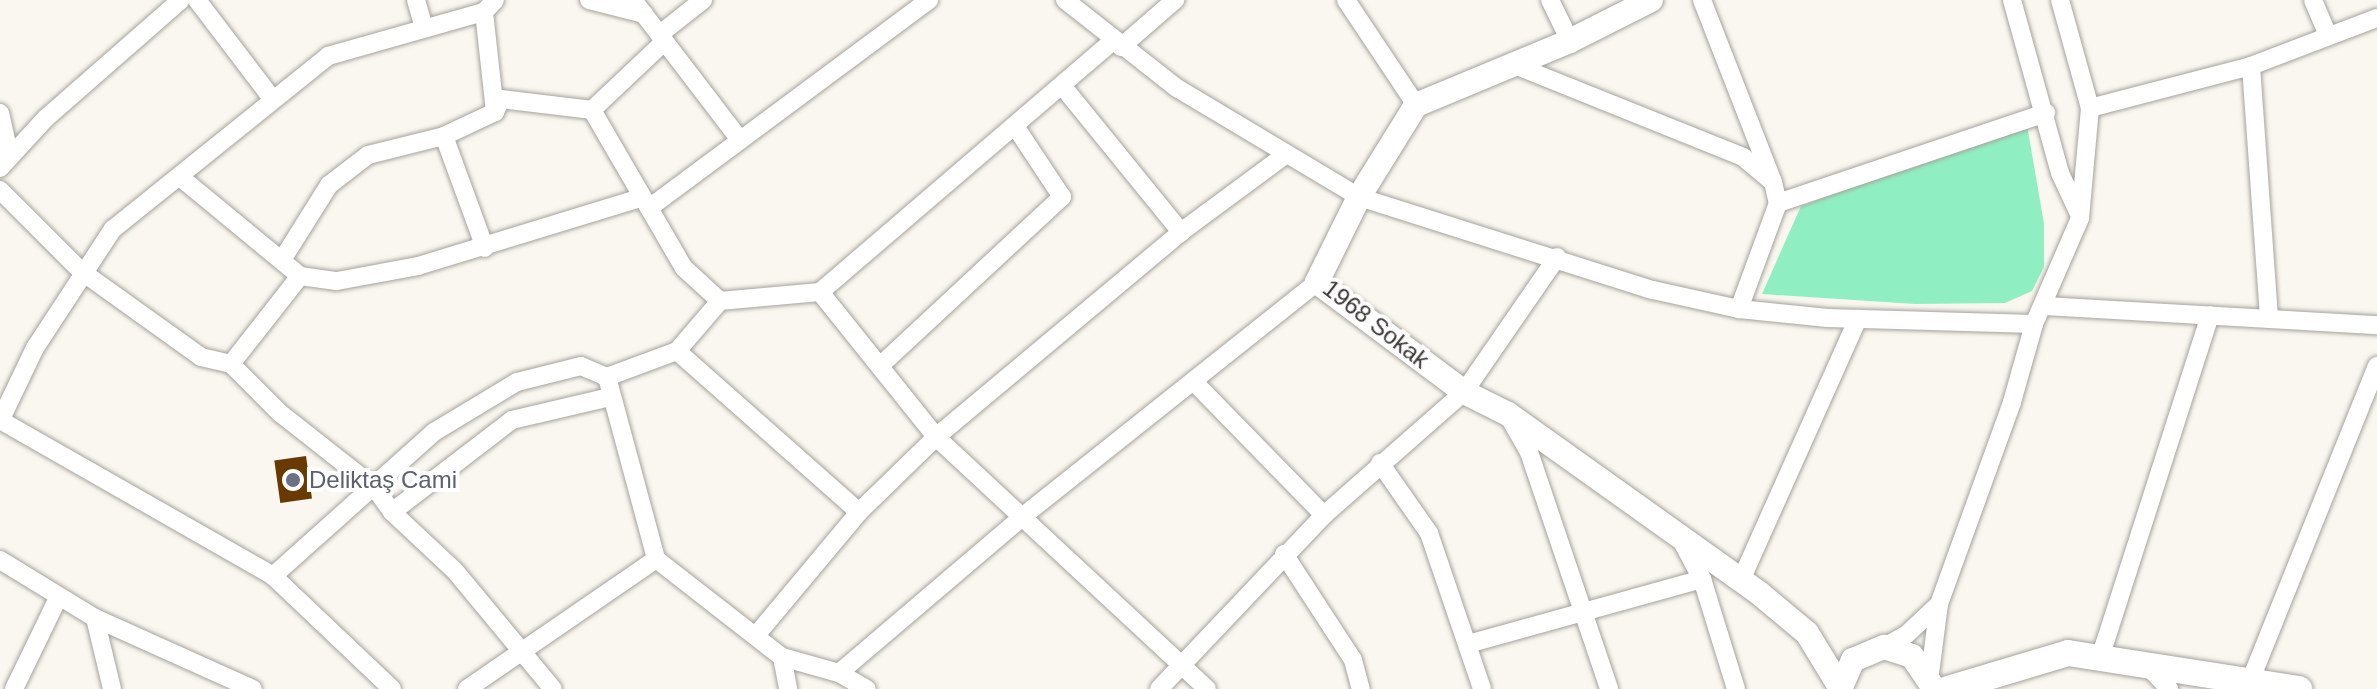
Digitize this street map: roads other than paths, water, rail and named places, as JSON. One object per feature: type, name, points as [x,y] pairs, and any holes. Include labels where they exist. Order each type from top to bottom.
[{"type":"main road","points":[[1937,686],[1978,684],[2068,653],[2285,688]]},
{"type":"street","points":[[5,162],[181,0]]},
{"type":"street","points":[[197,0],[271,97]]},
{"type":"street","points":[[416,0],[423,25]]},
{"type":"street","points":[[589,0],[639,7],[740,140]]},
{"type":"street","points":[[592,110],[703,0]]},
{"type":"street","points":[[180,177],[300,276],[337,281],[485,248],[645,203],[740,140],[929,0]]},
{"type":"street","points":[[1065,0],[1117,44],[1285,155],[1359,197],[1557,257],[1653,290],[1739,309],[1858,319],[2034,324]]},
{"type":"street","points":[[273,576],[434,432],[517,382],[581,366],[607,377],[677,351],[720,301],[820,292],[1015,126],[1175,0]]},
{"type":"street","points":[[1346,0],[1416,105],[1570,41],[1651,0]]},
{"type":"street","points":[[1550,0],[1570,41]]},
{"type":"street","points":[[1702,0],[1773,182],[1778,203],[1739,309]]},
{"type":"street","points":[[2012,0],[2046,113],[2060,173],[2080,218]]},
{"type":"street","points":[[1937,686],[1939,604],[2012,402],[2034,324],[2045,306],[2080,218],[2090,108],[2060,0]]},
{"type":"street","points":[[2313,0],[2328,36]]},
{"type":"street","points":[[392,689],[273,576],[0,421],[6,396],[81,271],[113,229],[180,177],[271,97],[328,56],[490,6],[495,112]]},
{"type":"street","points":[[2090,108],[2251,66],[2377,18]]},
{"type":"street","points":[[1512,64],[1743,157],[1773,182]]},
{"type":"street","points":[[2251,66],[2269,318]]},
{"type":"street","points":[[1064,88],[1181,232]]},
{"type":"street","points":[[282,260],[329,185],[368,155],[444,136],[495,112],[501,99],[592,110]]},
{"type":"street","name":"1968 Sokak","points":[[1416,105],[1359,197],[1317,282],[1464,392],[1508,414],[1678,534],[1807,633]]},
{"type":"street","points":[[592,110],[684,268],[720,301]]},
{"type":"street","points":[[0,113],[5,162]]},
{"type":"street","points":[[1778,203],[2046,113]]},
{"type":"street","points":[[882,364],[1062,197],[1015,126]]},
{"type":"street","points":[[444,136],[485,248]]},
{"type":"street","points":[[758,633],[859,512],[936,437],[1181,232],[1285,155]]},
{"type":"street","points":[[0,190],[81,271],[201,357],[231,364],[280,413],[374,487],[392,512],[455,571],[553,689]]},
{"type":"street","points":[[1159,689],[1178,663],[1324,515],[1464,392],[1557,257]]},
{"type":"street","points":[[231,364],[300,276]]},
{"type":"street","points":[[839,673],[1022,517],[1317,282]]},
{"type":"street","points":[[820,292],[882,364],[936,437],[1207,689]]},
{"type":"street","points":[[2045,306],[2377,325]]},
{"type":"street","points":[[2100,658],[2210,315]]},
{"type":"street","points":[[1741,580],[1858,319]]},
{"type":"street","points":[[677,351],[859,512]]},
{"type":"street","points":[[2249,684],[2375,376]]},
{"type":"street","points":[[607,377],[656,559],[758,633],[782,657],[839,673],[867,689]]},
{"type":"street","points":[[1194,382],[1324,515]]},
{"type":"street","points":[[392,512],[512,420],[610,397]]},
{"type":"street","points":[[1508,414],[1529,452],[1585,609],[1609,689]]},
{"type":"street","points":[[1380,463],[1429,533],[1482,689]]},
{"type":"street","points":[[1678,534],[1702,579],[1736,689]]},
{"type":"street","points":[[1284,554],[1353,660],[1361,689]]},
{"type":"street","points":[[467,689],[526,653],[656,559]]},
{"type":"street","points":[[0,560],[95,618],[253,689]]},
{"type":"street","points":[[1468,644],[1585,609],[1702,579]]},
{"type":"street","points":[[14,689],[58,598]]},
{"type":"street","points":[[1840,688],[1853,660],[1906,635],[1939,604]]},
{"type":"street","points":[[95,618],[112,689]]},
{"type":"street","points":[[1807,633],[1912,656],[1937,686]]},
{"type":"street","points":[[1807,633],[1840,688]]},
{"type":"street","points":[[782,657],[788,689]]},
{"type":"street","points":[[2146,664],[2169,689]]},
{"type":"place","name":"Deliktaş Cami","points":[[293,480]]}]
